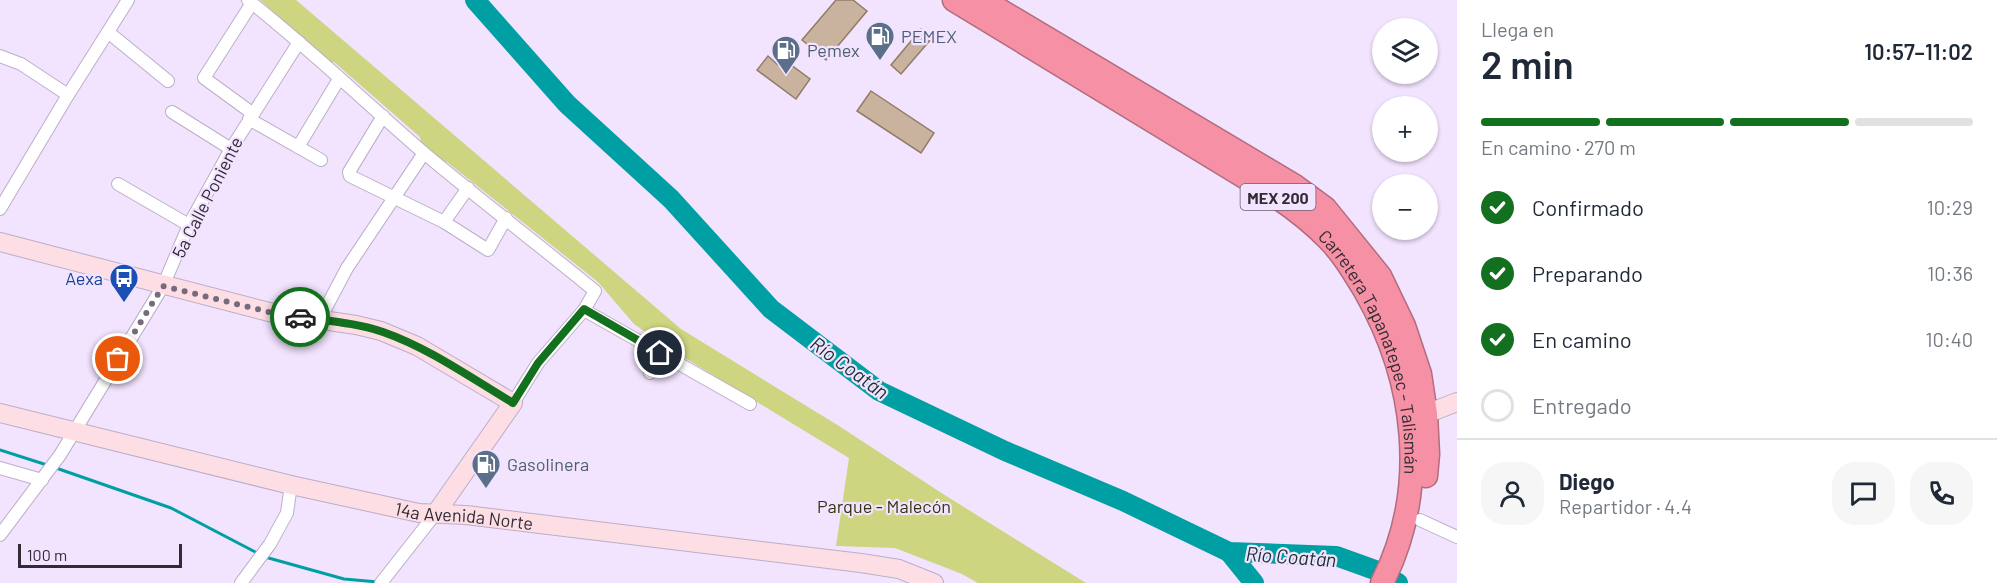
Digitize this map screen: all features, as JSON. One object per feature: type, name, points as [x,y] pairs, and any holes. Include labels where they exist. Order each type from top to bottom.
[{"type":"highway","name":"Carretera Tapanatepec - Talismán","points":[[954,0],[1303,214],[1352,268],[1388,337],[1418,415]]},
{"type":"highway","name":"Carretera Tapanatepec - Talismán","points":[[983,0],[1295,186],[1325,208],[1380,276],[1404,326],[1420,374],[1410,489],[1413,529],[1396,583]]},
{"type":"highway","name":"Carretera Tapanatepec - Talismán","points":[[1382,583],[1413,529]]},
{"type":"main road","points":[[0,242],[269,312],[381,331],[408,342],[513,403],[436,513]]},
{"type":"main road","points":[[1418,415],[1457,402]]},
{"type":"main road","name":"14a Avenida Norte","points":[[0,413],[291,485],[419,513],[465,515],[861,563],[898,569],[934,583]]},
{"type":"main road","points":[[456,486],[465,515]]},
{"type":"street","points":[[0,209],[128,0]]},
{"type":"street","points":[[321,160],[250,116],[204,78],[250,2],[299,42],[424,153],[595,291],[584,309],[538,363],[513,403]]},
{"type":"street","points":[[108,32],[168,81]]},
{"type":"street","name":"5a Calle Poniente","points":[[0,536],[60,455],[163,286],[189,225],[231,149],[299,42]]},
{"type":"street","points":[[0,56],[21,64],[68,95]]},
{"type":"street","points":[[298,147],[339,79]]},
{"type":"street","points":[[172,112],[231,149]]},
{"type":"street","points":[[384,116],[349,172],[350,176],[444,222],[488,250],[506,218]]},
{"type":"street","points":[[320,320],[347,268],[424,153]]},
{"type":"street","points":[[118,184],[189,225]]},
{"type":"street","points":[[444,222],[468,188]]},
{"type":"street","points":[[584,309],[750,404]]},
{"type":"street","points":[[650,373],[660,353]]},
{"type":"street","points":[[0,468],[45,476]]},
{"type":"street","points":[[241,583],[270,544],[287,513],[291,485]]},
{"type":"street","points":[[383,580],[436,513]]},
{"type":"street","points":[[1413,529],[1457,537]]},
{"type":"green space","name":"Parque - Malecón","points":[[260,0],[296,0],[681,329],[1086,583],[978,583],[962,574],[895,548],[836,546],[849,458],[667,347],[634,324],[598,282],[447,162],[436,160],[429,155],[420,137],[334,62],[326,65],[308,49],[310,44]]},
{"type":"building","points":[[836,0],[853,0],[867,11],[826,60],[802,40]]},
{"type":"building","points":[[921,29],[932,38],[901,74],[891,65]]},
{"type":"building","points":[[768,56],[778,65],[783,59],[810,79],[796,99],[757,70]]},
{"type":"building","points":[[871,91],[934,133],[921,153],[857,111]]},
{"type":"waterway","name":"Río Coatán","points":[[475,0],[567,104],[671,199],[771,309],[879,391],[1005,451],[1123,501],[1229,552],[1336,556],[1375,570],[1398,583]]},
{"type":"waterway","points":[[0,450],[47,465]]},
{"type":"waterway","points":[[56,468],[171,508],[259,554]]},
{"type":"waterway","points":[[1229,552],[1254,583]]},
{"type":"waterway","points":[[265,557],[344,579],[378,582]]},
{"type":"way so far","points":[[118,359],[163,286],[269,312],[300,317]]},
{"type":"place","name":"PEMEX","points":[[880,62]]},
{"type":"place","name":"Pemex","points":[[786,76]]},
{"type":"place","name":"Aexa","points":[[124,304]]},
{"type":"place","name":"Gasolinera","points":[[486,490]]},
{"type":"route","points":[[300,317],[356,325],[399,338],[433,355],[513,403],[538,363],[584,309],[660,353]]}]
